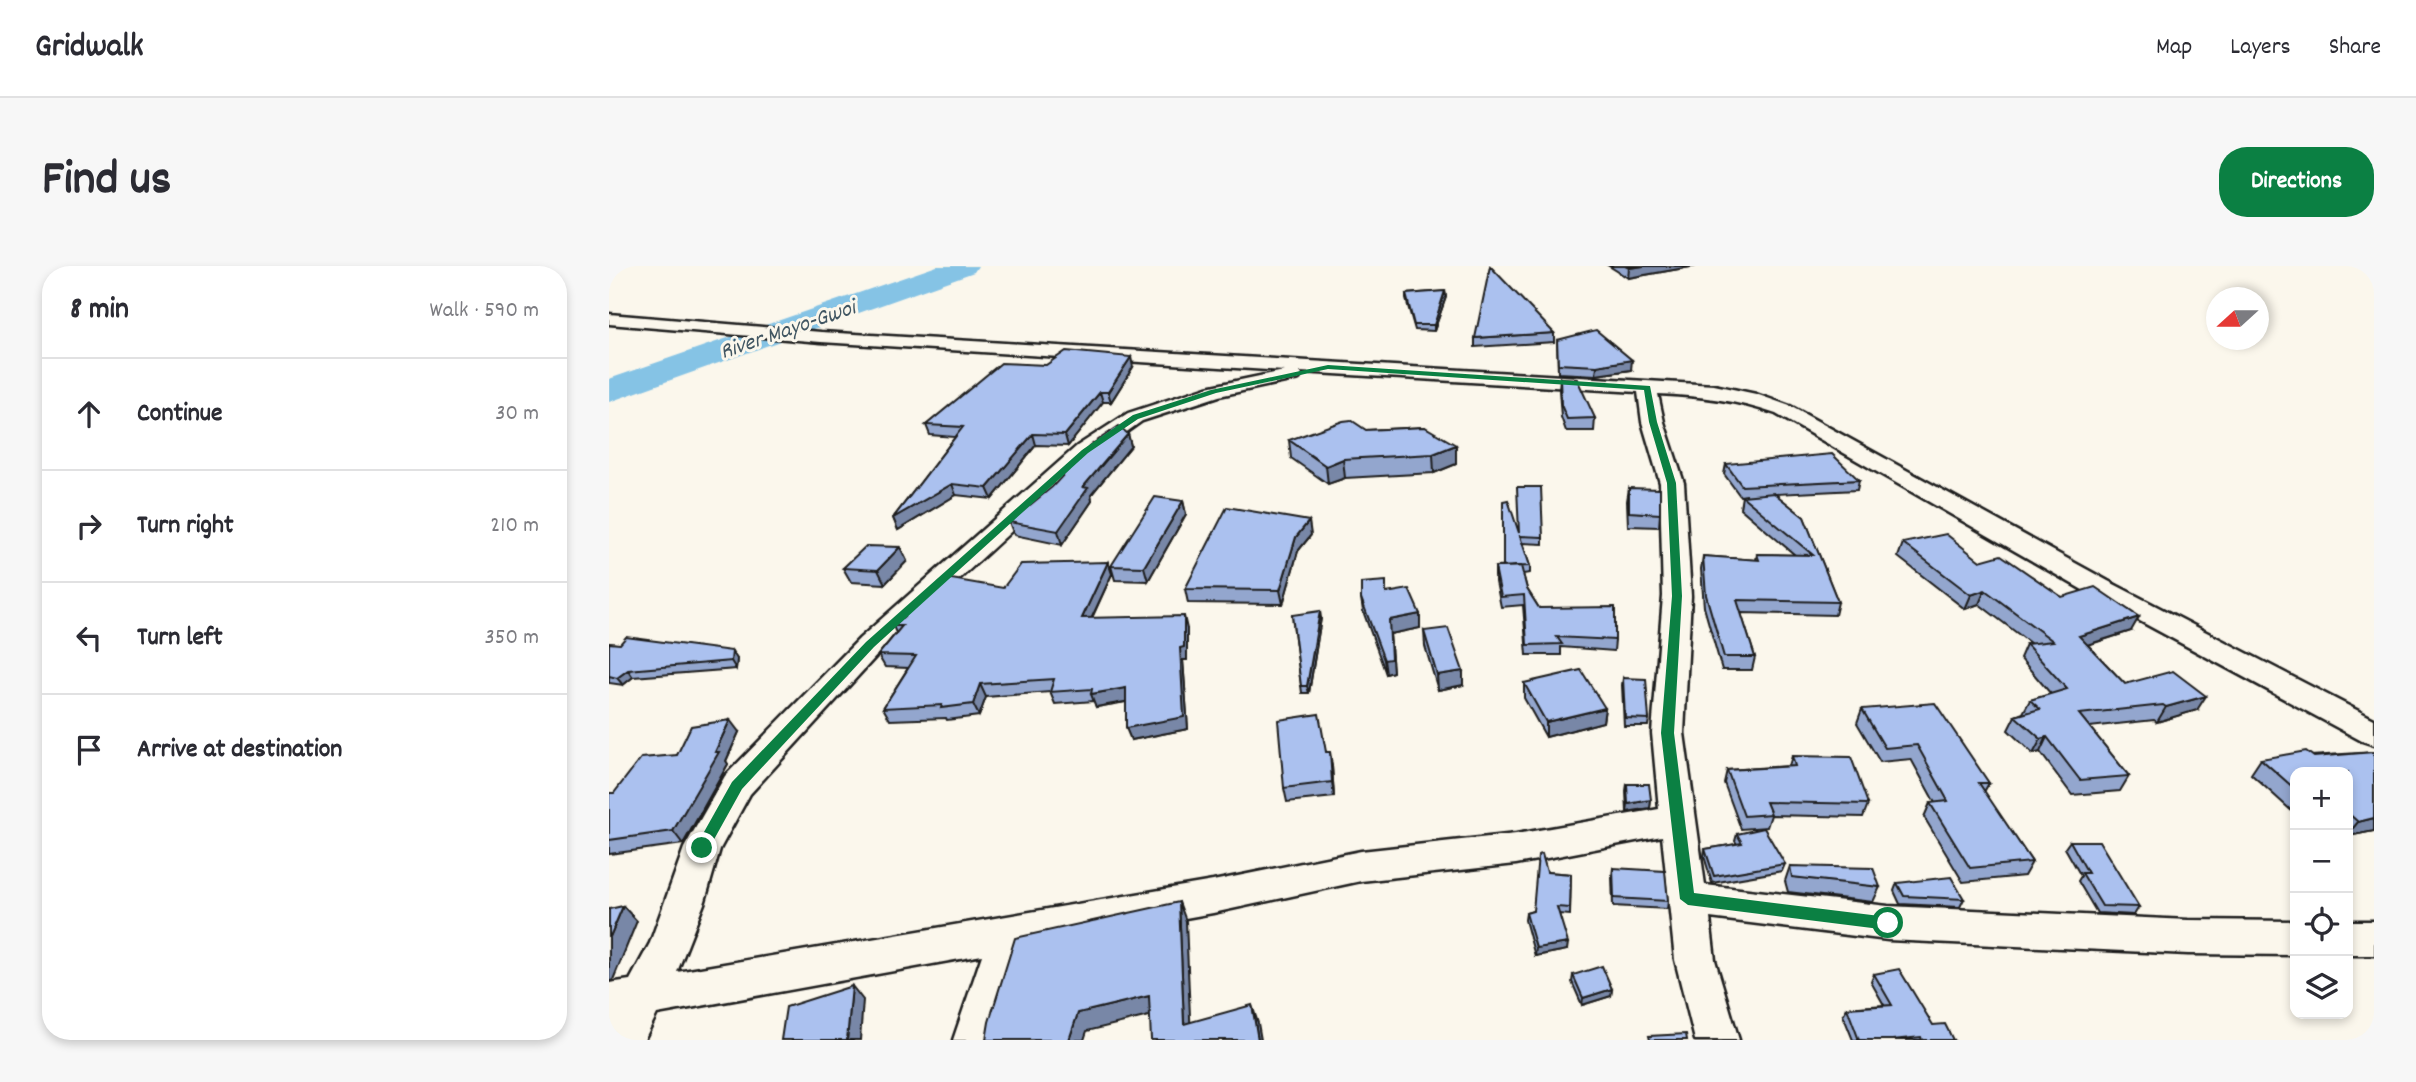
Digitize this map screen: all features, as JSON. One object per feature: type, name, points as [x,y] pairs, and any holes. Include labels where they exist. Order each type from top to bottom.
[{"type":"street","points":[[609,318],[821,337],[1714,391],[1749,398],[1783,410],[2098,587],[2374,733]]},
{"type":"street","points":[[621,1040],[626,1000],[668,949],[702,848],[737,785],[870,645],[1085,452],[1136,417],[1214,391],[1328,367]]},
{"type":"street","points":[[1647,388],[1653,422],[1672,483],[1677,596],[1668,733],[1695,960],[1717,1040]]},
{"type":"street","points":[[626,1000],[1213,897],[1361,866],[1516,849],[1678,819]]},
{"type":"street","points":[[1688,899],[1888,923],[2188,937],[2290,938]]},
{"type":"street","points":[[975,1040],[1010,932]]},
{"type":"street","points":[[2353,938],[2374,938]]},
{"type":"building","points":[[1490,266],[1554,333],[1475,338]]},
{"type":"building","points":[[1445,291],[1434,325],[1414,325],[1406,294]]},
{"type":"building","points":[[1596,330],[1632,360],[1597,366],[1558,364],[1557,340]]},
{"type":"building","points":[[1066,351],[1131,357],[1108,392],[1100,392],[1065,435],[1033,434],[987,488],[952,484],[893,518],[963,427],[926,425],[1001,363],[1046,365]]},
{"type":"building","points":[[1560,378],[1577,379],[1595,418],[1567,419],[1561,405]]},
{"type":"building","points":[[1351,420],[1366,430],[1425,427],[1456,445],[1433,454],[1343,459],[1326,466],[1289,440]]},
{"type":"building","points":[[1119,426],[1128,434],[1083,487],[1088,488],[1058,531],[1009,522],[1052,487],[1091,445]]},
{"type":"building","points":[[1832,454],[1859,480],[1742,486],[1726,464]]},
{"type":"building","points":[[1517,487],[1541,487],[1543,537],[1520,536],[1530,566],[1503,567],[1503,501],[1508,500],[1519,533]]},
{"type":"building","points":[[1629,488],[1660,489],[1660,514],[1629,512]]},
{"type":"building","points":[[1774,493],[1804,517],[1838,602],[1737,600],[1755,657],[1724,657],[1706,595],[1703,556],[1759,560],[1757,554],[1813,555],[1742,496]]},
{"type":"building","points":[[1155,497],[1183,501],[1144,567],[1111,566]]},
{"type":"building","points":[[1227,507],[1309,521],[1296,537],[1280,590],[1185,589]]},
{"type":"building","points":[[1946,534],[1980,561],[2001,555],[2062,597],[2095,587],[2139,617],[2079,636],[2125,684],[2173,671],[2206,696],[2166,707],[2163,705],[2079,714],[2129,776],[2080,780],[2047,737],[2041,739],[2015,716],[2040,709],[2030,700],[2067,689],[2026,644],[2053,641],[1985,590],[1971,595],[1903,543]]},
{"type":"building","points":[[866,546],[900,547],[878,570],[843,568]]},
{"type":"building","points":[[1108,562],[1082,618],[1184,616],[1184,647],[1180,648],[1184,717],[1126,728],[1126,688],[1091,694],[1092,689],[1050,692],[1054,679],[980,684],[973,704],[941,708],[942,705],[883,708],[916,656],[878,655],[902,626],[893,626],[946,578],[1003,588],[1021,564]]},
{"type":"building","points":[[1521,566],[1527,589],[1539,608],[1615,607],[1615,640],[1557,637],[1562,644],[1527,645],[1524,595],[1501,597],[1495,567]]},
{"type":"building","points":[[1386,581],[1386,593],[1409,589],[1420,614],[1389,620],[1391,659],[1384,660],[1361,598],[1361,583]]},
{"type":"building","points":[[1320,611],[1307,686],[1301,686],[1292,615]]},
{"type":"building","points":[[1448,628],[1463,671],[1437,675],[1424,631]]},
{"type":"building","points":[[626,637],[732,651],[731,661],[628,670],[617,678],[609,676],[609,643],[620,644]]},
{"type":"building","points":[[1581,670],[1605,708],[1546,722],[1524,683]]},
{"type":"building","points":[[1623,678],[1646,679],[1649,719],[1625,718]]},
{"type":"building","points":[[1935,703],[1989,783],[1979,783],[2032,862],[1970,868],[1930,803],[1948,801],[1917,745],[1885,748],[1862,709]]},
{"type":"building","points":[[1319,714],[1326,752],[1330,752],[1332,782],[1284,788],[1278,720]]},
{"type":"building","points":[[730,720],[715,752],[719,752],[673,831],[609,840],[609,793],[614,793],[641,758],[677,755],[691,726]]},
{"type":"building","points":[[2306,751],[2314,757],[2374,752],[2374,818],[2358,822],[2353,818],[2353,767],[2290,767],[2290,785],[2261,759]]},
{"type":"building","points":[[1792,756],[1851,757],[1868,804],[1766,802],[1771,814],[1744,816],[1727,770],[1795,766]]},
{"type":"building","points":[[1627,784],[1649,784],[1651,800],[1628,804]]},
{"type":"building","points":[[1764,828],[1785,864],[1714,876],[1705,849],[1742,843],[1737,834]]},
{"type":"building","points":[[2070,841],[2099,841],[2139,907],[2102,906],[2082,873],[2088,873]]},
{"type":"building","points":[[1542,854],[1547,872],[1571,874],[1570,908],[1557,907],[1568,943],[1536,948],[1526,913],[1533,911],[1538,855]]},
{"type":"building","points":[[1790,866],[1873,868],[1880,887],[1792,877]]},
{"type":"building","points":[[1613,868],[1665,871],[1668,901],[1614,898]]},
{"type":"building","points":[[1951,877],[1964,899],[1904,896],[1897,883]]},
{"type":"building","points":[[1179,902],[1184,1024],[1252,1005],[1258,1040],[1151,1040],[1149,996],[1078,1013],[1069,1040],[986,1040],[1015,938]]},
{"type":"building","points":[[623,906],[609,939],[609,909]]},
{"type":"building","points":[[1602,966],[1612,989],[1583,998],[1573,975]]},
{"type":"building","points":[[1899,969],[1933,1025],[1945,1024],[1953,1040],[1922,1040],[1921,1037],[1859,1040],[1847,1008],[1892,1005],[1874,974]]},
{"type":"building","points":[[852,986],[847,1040],[781,1040],[786,1007]]},
{"type":"building","points":[[1686,1034],[1687,1040],[1650,1040],[1649,1036]]},
{"type":"waterway","name":"River Mayo-Gwoi","points":[[609,391],[964,266]]},
{"type":"route","points":[[702,848],[737,785],[870,645],[1085,452],[1136,417],[1214,391],[1328,367],[1647,388],[1653,422],[1672,483],[1677,596],[1668,733],[1688,899],[1888,923]]}]
